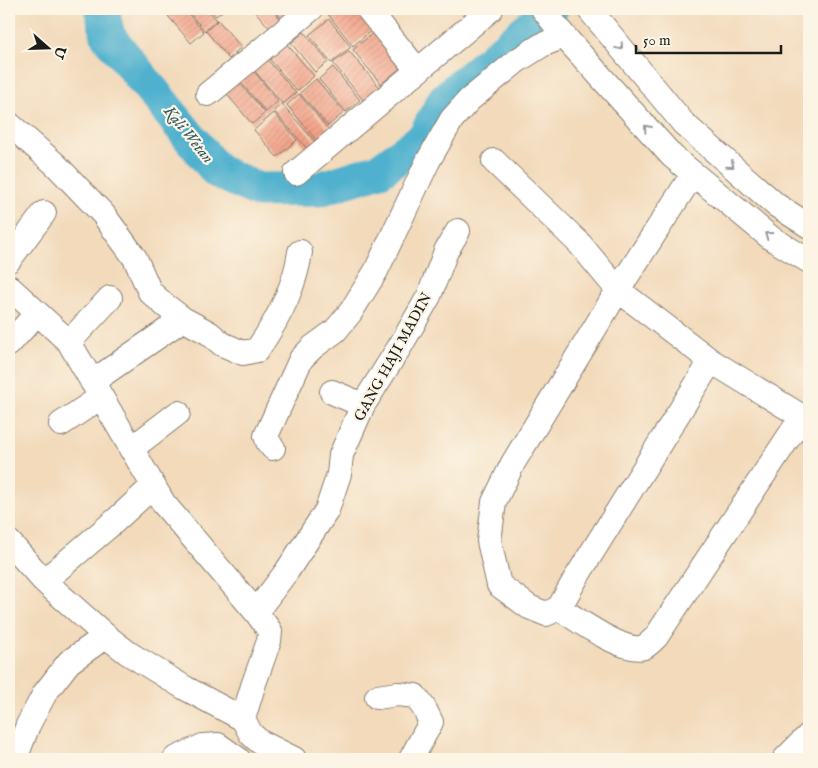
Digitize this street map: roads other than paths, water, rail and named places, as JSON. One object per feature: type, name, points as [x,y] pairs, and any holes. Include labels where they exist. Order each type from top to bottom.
[{"type":"street","points":[[208,94],[311,9]]},
{"type":"street","points":[[368,9],[418,71]]},
{"type":"street","points":[[296,173],[491,9]]},
{"type":"street","points":[[589,9],[684,124],[776,205],[809,226]]},
{"type":"street","points":[[273,448],[266,436],[301,359],[313,347],[335,331],[350,313],[376,271],[428,161],[452,119],[488,83],[518,60],[542,45],[554,24],[672,156],[771,238],[809,261]]},
{"type":"street","points":[[9,124],[55,164],[103,214],[135,258],[150,292],[166,306],[209,333],[222,344],[243,353],[257,350],[270,332],[284,305],[298,269],[300,252]]},
{"type":"street","points":[[494,162],[579,243],[618,290],[711,361],[806,419],[656,637],[645,647],[631,648],[606,637],[559,608]]},
{"type":"street","points":[[693,174],[618,290],[513,463],[494,502],[489,541],[499,585],[529,607],[546,614],[559,608],[711,361]]},
{"type":"street","points":[[9,260],[44,213]]},
{"type":"street","name":"GANG HAJI MADIN","points":[[256,612],[287,571],[327,510],[339,474],[341,456],[363,405],[429,296],[446,251],[458,231]]},
{"type":"street","points":[[9,287],[68,342],[164,504],[270,631],[269,641],[252,686],[244,719]]},
{"type":"street","points":[[68,342],[110,298]]},
{"type":"street","points":[[9,344],[37,313]]},
{"type":"street","points":[[61,424],[96,389],[183,318]]},
{"type":"street","points":[[332,392],[363,405]]},
{"type":"street","points":[[132,449],[178,413]]},
{"type":"street","points":[[44,581],[153,486]]},
{"type":"street","points":[[9,542],[44,581],[106,636],[128,653],[185,688],[244,719],[251,734],[260,742],[287,758]]},
{"type":"street","points":[[15,759],[28,725],[45,693],[69,662],[106,636]]},
{"type":"street","points":[[377,697],[398,694],[415,696],[424,708],[431,722],[411,759]]},
{"type":"street","points":[[786,759],[809,735]]},
{"type":"street","points":[[175,759],[203,746],[218,745],[238,759]]},
{"type":"waterway","name":"Kali Wetan","points":[[102,9],[108,36],[217,171],[258,190],[319,189],[380,170],[424,138],[445,99],[551,9]]}]
